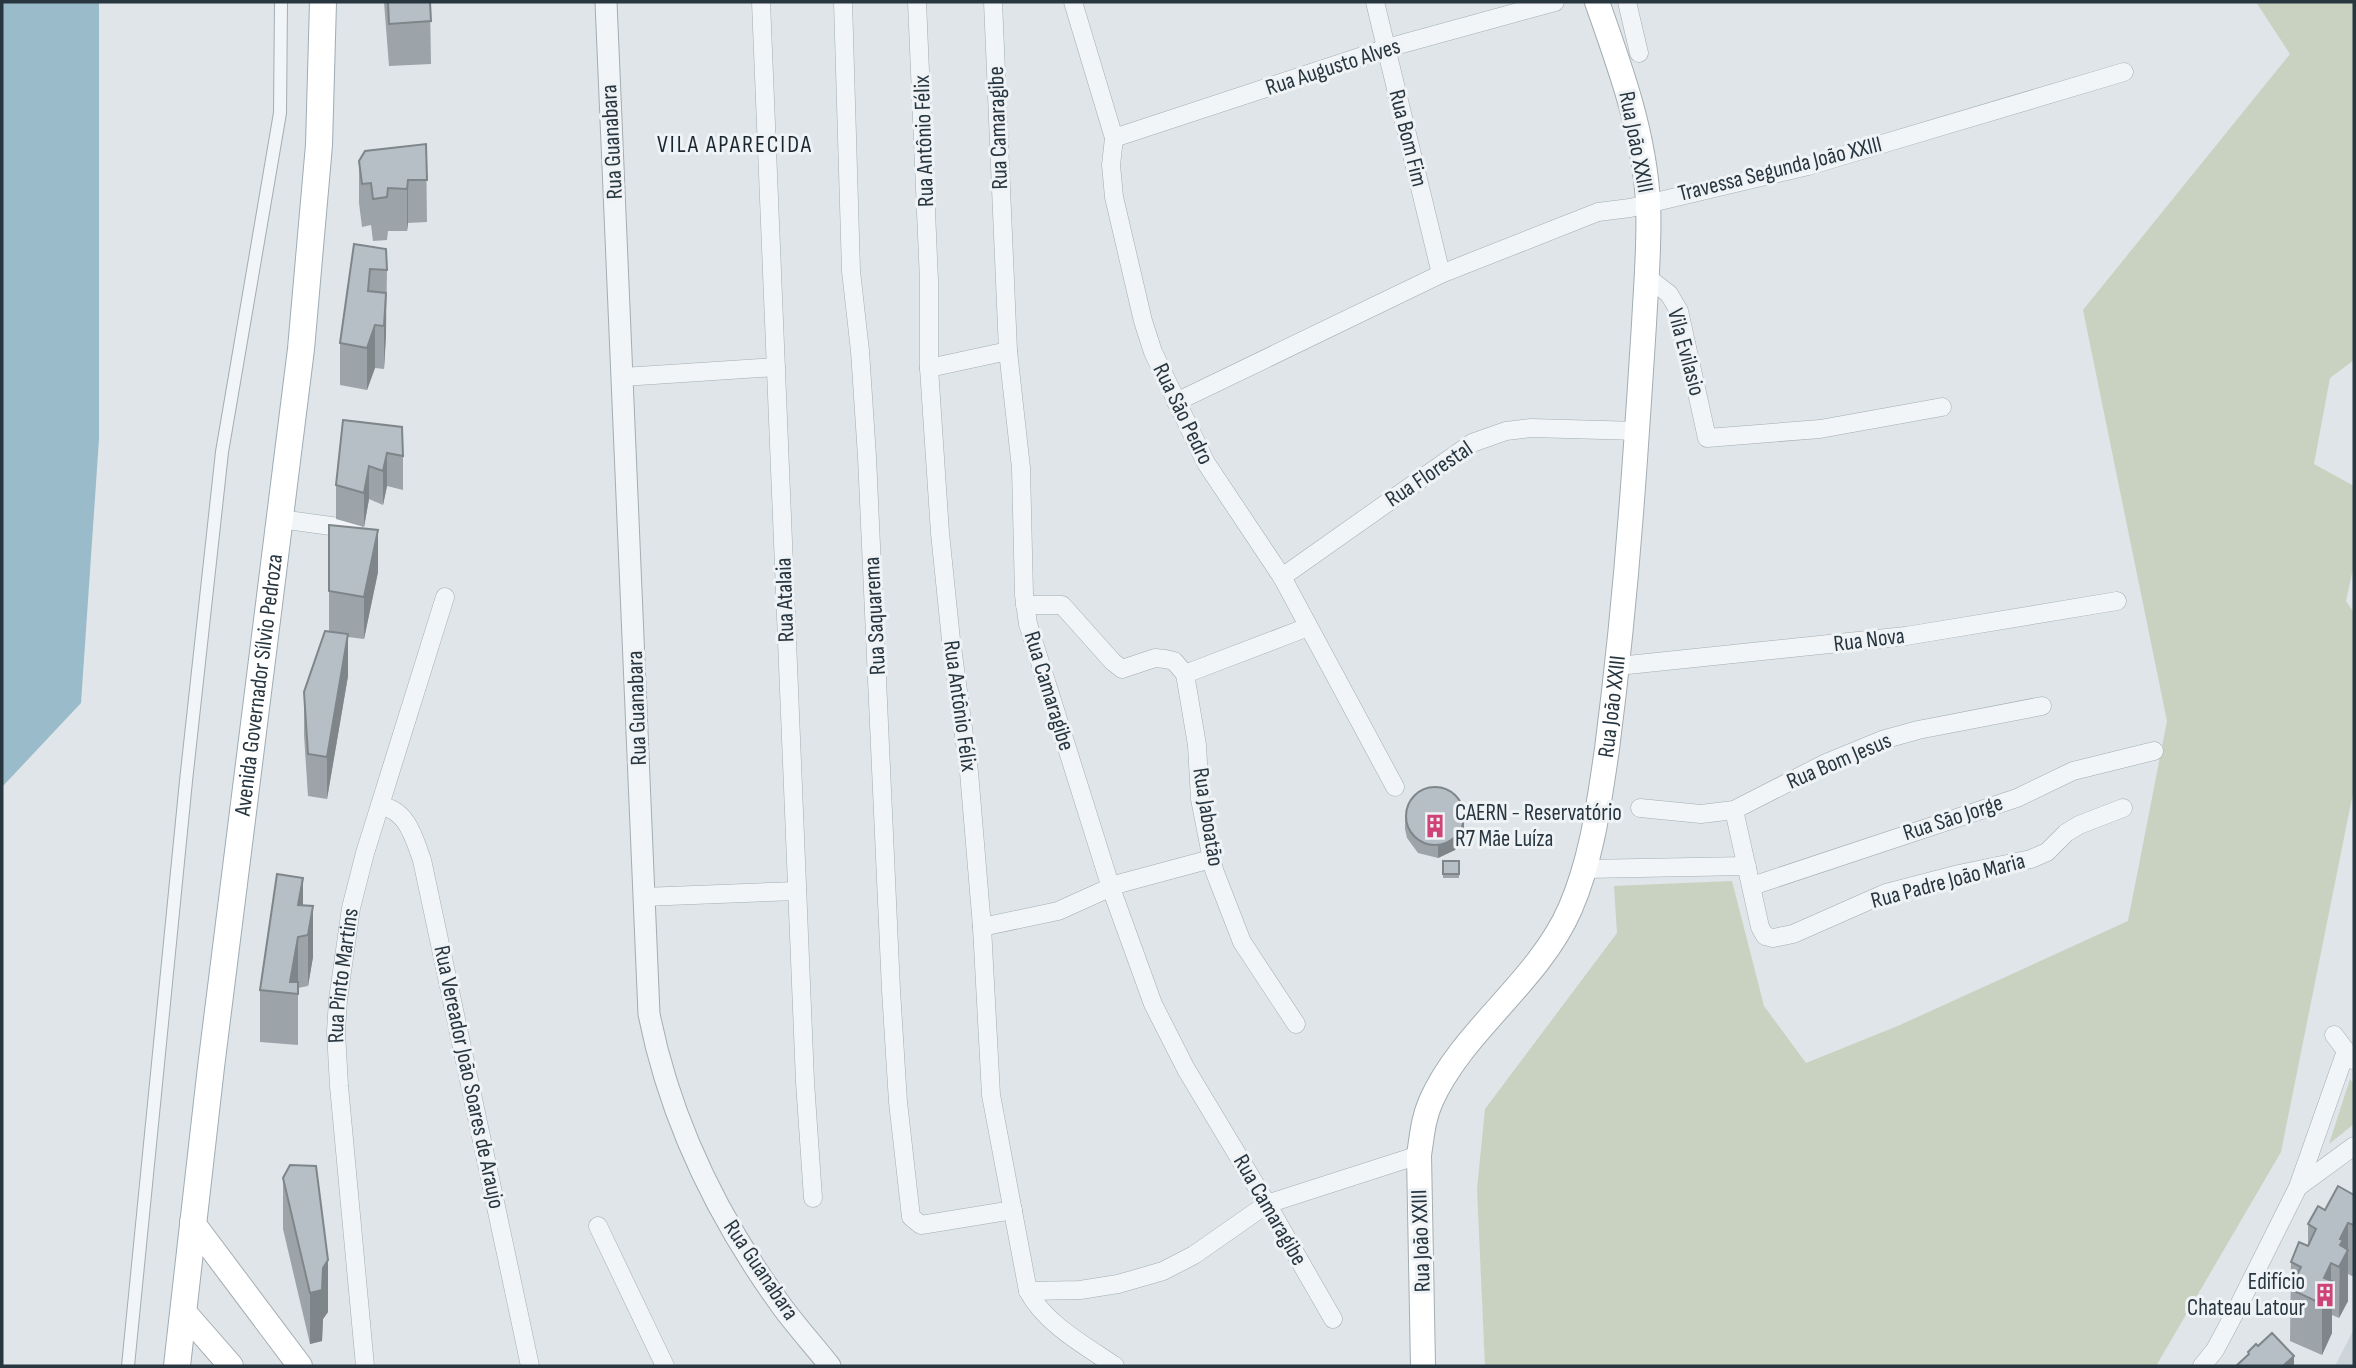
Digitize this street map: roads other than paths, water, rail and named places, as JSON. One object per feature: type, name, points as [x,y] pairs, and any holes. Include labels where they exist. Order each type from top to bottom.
[{"type":"main road","name":"Avenida Governador Sílvio Pedroza","points":[[177,1366],[192,1222],[310,260],[320,145],[323,2]]},
{"type":"main road","name":"Rua João XXIII","points":[[1423,1366],[1423,1245],[1419,1155],[1424,1121],[1446,1072],[1550,945],[1570,911],[1585,869],[1599,803],[1618,666],[1638,431],[1647,276],[1648,203],[1642,151],[1629,92],[1597,2]]},
{"type":"main road","points":[[192,1222],[300,1366]]},
{"type":"main road","points":[[183,1311],[231,1366]]},
{"type":"street","points":[[128,1366],[183,808],[222,452],[280,113],[281,2]]},
{"type":"street","name":"Rua Guanabara","points":[[606,2],[649,1014],[665,1084],[694,1156],[722,1212],[783,1308],[830,1366]]},
{"type":"street","name":"Rua Atalaia","points":[[761,2],[805,1082],[813,1198]]},
{"type":"street","name":"Rua Saquarema","points":[[843,2],[850,271],[860,351],[867,457],[898,1102],[911,1217],[921,1225],[1013,1210]]},
{"type":"street","name":"Rua Antônio Félix","points":[[917,2],[929,268],[929,368],[940,533],[969,772],[982,928],[991,1095],[1028,1291],[1034,1303],[1049,1318],[1115,1366]]},
{"type":"street","name":"Rua Camaragibe","points":[[993,2],[1008,351],[1021,468],[1025,605],[1033,640],[1111,888],[1153,1004],[1169,1038],[1333,1320]]},
{"type":"street","name":"Rua São Pedro","points":[[1073,2],[1114,138],[1111,166],[1114,197],[1143,321],[1153,352],[1206,463],[1282,577],[1395,787]]},
{"type":"street","name":"Rua Bom Fim","points":[[1375,2],[1441,274]]},
{"type":"street","name":"Rua Augusto Alves","points":[[1114,138],[1387,48],[1555,2]]},
{"type":"street","points":[[1626,2],[1639,53]]},
{"type":"street","name":"Travessa Segunda João XXIII","points":[[1176,402],[1441,274],[1598,212],[1630,208],[1820,162],[2124,72]]},
{"type":"street","name":"Vila Evilasio","points":[[1647,276],[1669,294],[1679,311],[1707,438],[1819,429],[1942,407]]},
{"type":"street","points":[[929,368],[1008,351]]},
{"type":"street","points":[[623,377],[776,367]]},
{"type":"street","name":"Rua Florestal","points":[[1282,577],[1472,443],[1506,431],[1531,428],[1638,431]]},
{"type":"street","points":[[280,519],[370,531]]},
{"type":"street","name":"Rua Pinto Martins","points":[[365,1366],[336,1032],[341,966],[351,908],[445,597]]},
{"type":"street","name":"Rua Nova","points":[[1618,666],[1906,636],[2117,601]]},
{"type":"street","points":[[1025,605],[1062,605],[1122,669],[1155,658],[1174,661],[1185,674],[1308,627]]},
{"type":"street","name":"Rua Jaboatão","points":[[1185,674],[1197,745],[1200,799],[1211,859],[1242,942],[1296,1024]]},
{"type":"street","name":"Rua Bom Jesus","points":[[1640,808],[1701,814],[1734,810],[1826,763],[1882,740],[1918,730],[2042,706]]},
{"type":"street","name":"Rua São Jorge","points":[[1752,886],[2017,798],[2073,771],[2154,751]]},
{"type":"street","name":"Rua Vereador João Soares de Araujo","points":[[380,807],[398,812],[404,819],[422,860],[530,1366]]},
{"type":"street","name":"Rua Padre João Maria","points":[[1752,886],[1760,927],[1765,936],[1773,938],[1793,933],[1886,893],[2031,859],[2047,852],[2066,833],[2079,825],[2123,808]]},
{"type":"street","points":[[1734,810],[1752,886]]},
{"type":"street","points":[[982,928],[1058,911],[1111,888],[1211,859]]},
{"type":"street","points":[[1585,869],[1747,866]]},
{"type":"street","points":[[643,897],[797,891]]},
{"type":"street","points":[[2202,1366],[2221,1339],[2298,1187],[2350,1056],[2334,1035]]},
{"type":"street","points":[[2298,1187],[2354,1146]]},
{"type":"street","points":[[1028,1291],[1080,1290],[1118,1284],[1163,1271],[1194,1255],[1267,1204],[1419,1155]]},
{"type":"street","points":[[597,1226],[665,1366]]},
{"type":"water","points":[[2,2],[99,2],[99,439],[81,703],[2,787]]},
{"type":"place","name":"CAERN - Reservatório R7 Mãe Luíza","points":[[1435,826]]},
{"type":"place","name":"Edifício Chateau Latour","points":[[2325,1295]]},
{"type":"district","name":"VILA APARECIDA","points":[[735,144]]}]
